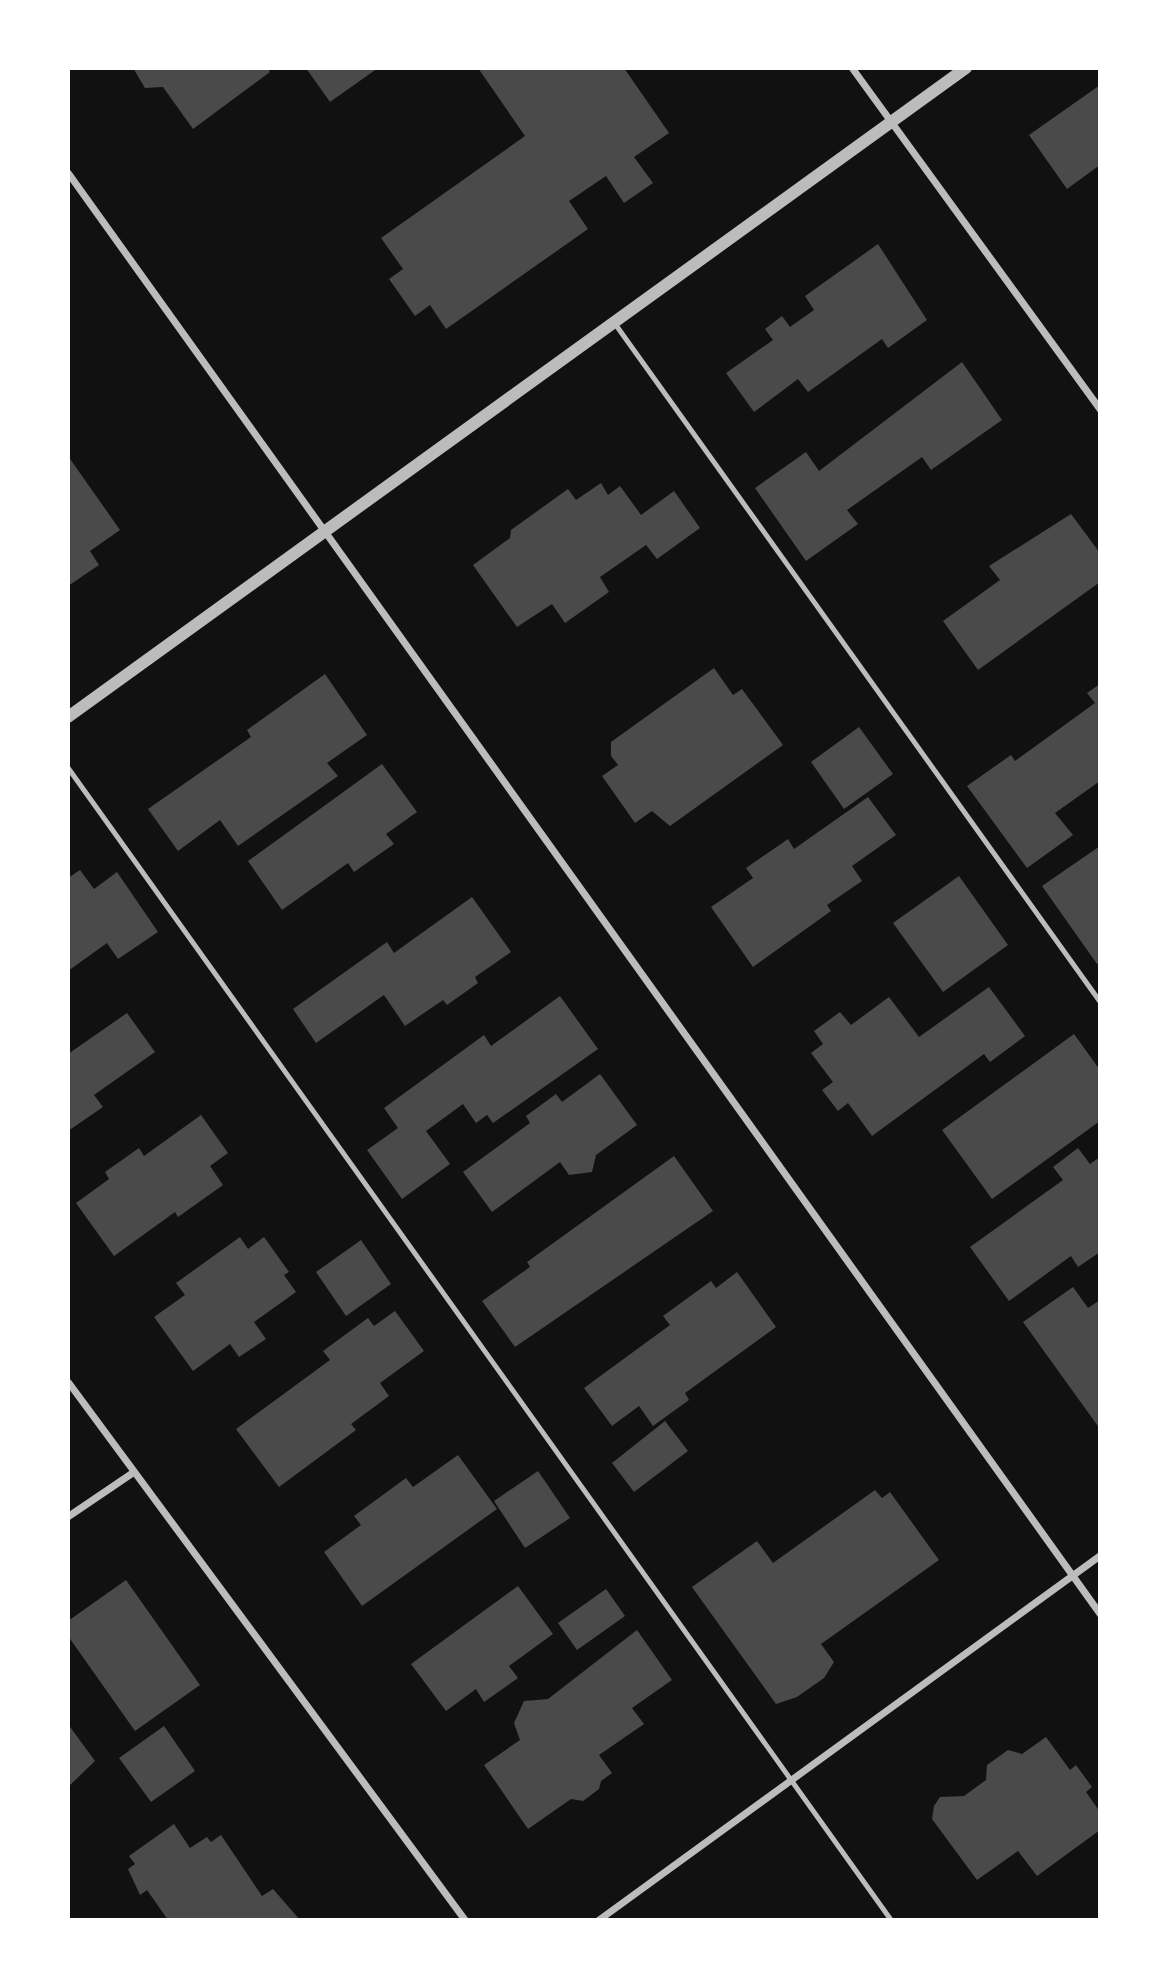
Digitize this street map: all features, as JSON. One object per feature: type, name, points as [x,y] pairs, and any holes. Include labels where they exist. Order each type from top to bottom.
[{"type":"street","points":[[852,68],[1100,410]]},
{"type":"street","points":[[68,717],[323,530],[966,68]]},
{"type":"street","points":[[68,173],[1100,1614]]},
{"type":"street","points":[[68,1382],[465,1920]]},
{"type":"street","points":[[68,1516],[133,1472]]},
{"type":"street","points":[[598,1920],[1100,1555]]},
{"type":"lane","points":[[614,321],[1100,1002]]},
{"type":"lane","points":[[68,768],[891,1920]]},
{"type":"building","points":[[133,68],[267,68],[270,72],[193,129],[163,87],[145,88]]},
{"type":"building","points":[[306,68],[378,68],[330,102]]},
{"type":"building","points":[[478,68],[624,68],[669,133],[634,157],[653,183],[624,203],[606,176],[569,201],[588,229],[446,329],[430,305],[415,316],[389,279],[403,269],[381,238],[525,136]]},
{"type":"building","points":[[1100,85],[1100,165],[1067,189],[1029,135]]},
{"type":"building","points":[[878,244],[927,320],[888,348],[882,339],[808,392],[798,379],[754,412],[726,373],[773,340],[765,329],[782,316],[790,327],[814,310],[805,296]]},
{"type":"building","points":[[962,362],[1002,420],[931,470],[922,457],[847,510],[858,524],[806,561],[755,488],[806,452],[819,471]]},
{"type":"building","points":[[68,456],[120,530],[90,551],[99,565],[68,586]]},
{"type":"building","points":[[601,483],[608,495],[620,486],[641,515],[674,491],[700,528],[657,559],[646,545],[600,577],[609,592],[565,623],[552,604],[517,627],[473,565],[510,538],[511,530],[568,489],[576,500]]},
{"type":"building","points":[[1071,514],[1100,553],[1100,582],[978,670],[943,621],[1000,580],[989,566]]},
{"type":"building","points":[[714,668],[733,695],[742,689],[783,745],[670,826],[652,811],[635,823],[602,776],[618,765],[611,756],[611,742]]},
{"type":"building","points":[[325,674],[367,735],[327,763],[338,776],[238,846],[220,820],[178,851],[148,809],[251,737],[247,730]]},
{"type":"building","points":[[1100,684],[1100,781],[1055,813],[1073,835],[1027,868],[967,786],[1011,755],[1015,761],[1095,703],[1087,693]]},
{"type":"building","points":[[859,727],[893,774],[844,809],[811,762]]},
{"type":"building","points":[[382,764],[417,812],[386,834],[394,844],[354,872],[348,863],[282,910],[248,861]]},
{"type":"building","points":[[868,797],[896,835],[852,866],[862,881],[827,905],[831,911],[753,967],[711,907],[753,878],[746,868],[788,839],[794,849]]},
{"type":"building","points":[[1100,846],[1100,962],[1097,964],[1042,886]]},
{"type":"building","points":[[80,870],[94,889],[117,872],[158,932],[118,959],[107,943],[68,971],[68,878]]},
{"type":"building","points":[[959,876],[1008,945],[943,992],[893,923]]},
{"type":"building","points":[[472,897],[511,952],[475,977],[478,983],[447,1005],[443,1000],[405,1026],[384,995],[316,1043],[293,1009],[387,942],[394,953]]},
{"type":"building","points":[[989,987],[1025,1036],[990,1062],[984,1054],[872,1136],[848,1103],[838,1111],[822,1090],[833,1082],[811,1053],[823,1044],[814,1031],[840,1012],[851,1025],[889,997],[919,1037]]},
{"type":"building","points":[[560,996],[598,1049],[493,1123],[487,1115],[476,1123],[463,1104],[426,1131],[450,1164],[402,1199],[367,1150],[398,1128],[384,1108],[484,1035],[491,1046]]},
{"type":"building","points":[[127,1013],[155,1052],[94,1095],[103,1107],[68,1131],[68,1054]]},
{"type":"building","points":[[1074,1034],[1100,1070],[1100,1121],[992,1199],[942,1130]]},
{"type":"building","points":[[600,1074],[637,1125],[596,1155],[592,1172],[569,1175],[560,1162],[492,1212],[463,1172],[530,1123],[526,1116],[556,1094],[562,1102]]},
{"type":"building","points":[[201,1115],[228,1153],[210,1166],[223,1185],[178,1217],[175,1212],[114,1256],[76,1203],[109,1179],[105,1172],[139,1148],[144,1156]]},
{"type":"building","points":[[1078,1148],[1090,1164],[1100,1157],[1100,1252],[1078,1267],[1071,1256],[1009,1301],[970,1247],[1063,1180],[1053,1167]]},
{"type":"building","points":[[674,1156],[713,1211],[515,1347],[482,1301],[530,1267],[527,1262]]},
{"type":"building","points":[[240,1237],[248,1249],[264,1237],[289,1272],[284,1275],[296,1292],[254,1322],[266,1339],[239,1357],[230,1344],[193,1371],[154,1317],[185,1295],[176,1283]]},
{"type":"building","points":[[361,1240],[391,1284],[346,1316],[316,1272]]},
{"type":"building","points":[[737,1272],[776,1327],[685,1393],[689,1400],[653,1426],[639,1406],[612,1426],[584,1388],[670,1325],[663,1316],[711,1281],[716,1288]]},
{"type":"building","points":[[1073,1287],[1088,1308],[1100,1300],[1100,1429],[1023,1322]]},
{"type":"building","points":[[395,1311],[424,1351],[380,1383],[389,1396],[351,1424],[356,1430],[279,1487],[236,1429],[330,1360],[323,1351],[368,1318],[374,1326]]},
{"type":"building","points":[[665,1421],[688,1451],[634,1492],[612,1463]]},
{"type":"building","points":[[458,1455],[497,1509],[362,1606],[324,1552],[361,1525],[354,1516],[406,1478],[413,1487]]},
{"type":"building","points":[[538,1471],[570,1518],[525,1548],[494,1501]]},
{"type":"building","points":[[875,1490],[882,1498],[890,1492],[939,1560],[821,1644],[834,1662],[824,1678],[797,1697],[776,1704],[692,1587],[757,1541],[773,1563]]},
{"type":"building","points":[[126,1580],[200,1685],[135,1731],[68,1636],[68,1621]]},
{"type":"building","points":[[518,1586],[553,1634],[509,1666],[518,1678],[484,1702],[476,1689],[446,1711],[411,1664]]},
{"type":"building","points":[[606,1589],[625,1616],[577,1650],[558,1623]]},
{"type":"building","points":[[637,1630],[672,1680],[632,1708],[644,1724],[599,1755],[612,1773],[601,1781],[599,1789],[583,1801],[571,1799],[528,1829],[484,1765],[520,1740],[514,1723],[524,1701],[548,1699]]},
{"type":"building","points":[[68,1724],[95,1761],[68,1787]]},
{"type":"building","points":[[164,1726],[195,1771],[151,1802],[119,1758]]},
{"type":"building","points":[[1046,1737],[1070,1770],[1076,1765],[1092,1787],[1086,1792],[1100,1812],[1100,1830],[1037,1876],[1018,1851],[977,1880],[932,1819],[934,1806],[940,1797],[964,1796],[986,1780],[987,1765],[1008,1750],[1022,1754]]},
{"type":"building","points":[[174,1824],[190,1848],[207,1837],[211,1842],[221,1835],[262,1896],[273,1889],[300,1920],[168,1920],[147,1890],[140,1895],[128,1869],[135,1864],[129,1856]]}]
